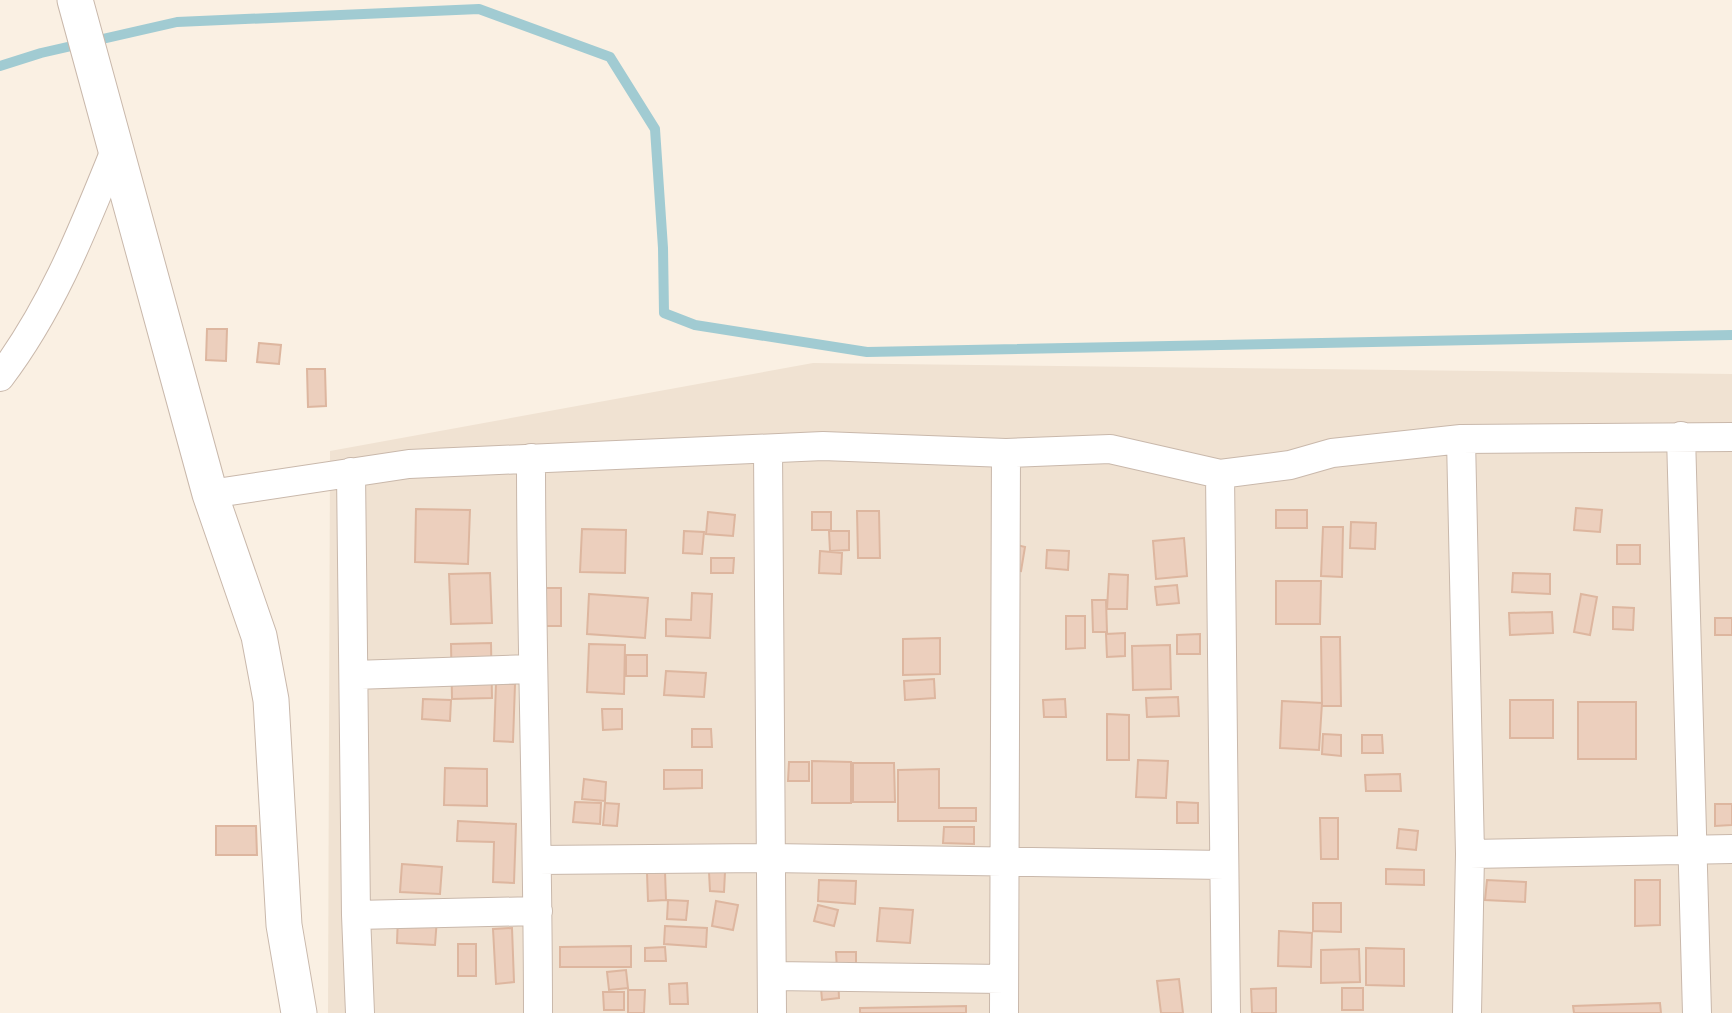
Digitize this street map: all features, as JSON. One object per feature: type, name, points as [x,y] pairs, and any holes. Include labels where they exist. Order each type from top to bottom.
[{"type":"street","points":[[76,2],[210,494],[259,636],[271,700],[284,925],[299,1013]]},
{"type":"street","points":[[0,377],[46,309],[69,263],[116,148]]},
{"type":"street","points":[[1681,436],[1695,849],[1697,1013]]},
{"type":"street","points":[[210,494],[409,464],[823,446],[1006,453],[1110,449],[1220,474],[1290,465],[1332,453],[1461,439],[1732,437]]},
{"type":"street","points":[[1461,439],[1470,854],[1467,1013]]},
{"type":"street","points":[[768,450],[772,1013]]},
{"type":"street","points":[[1004,1013],[1006,453]]},
{"type":"street","points":[[531,458],[531,669],[538,860],[538,1013]]},
{"type":"street","points":[[351,472],[356,915],[360,1013]]},
{"type":"street","points":[[1220,474],[1226,1013]]},
{"type":"street","points":[[354,676],[531,669]]},
{"type":"street","points":[[1470,854],[1732,849]]},
{"type":"street","points":[[538,860],[770,858],[1224,865]]},
{"type":"street","points":[[356,915],[538,911]]},
{"type":"street","points":[[773,976],[1004,979]]},
{"type":"shaded area","points":[[813,363],[1732,374],[1732,1013],[328,1013],[330,451]]},
{"type":"building","points":[[207,329],[227,329],[226,361],[206,360]]},
{"type":"building","points":[[259,343],[281,345],[279,364],[257,362]]},
{"type":"building","points":[[307,369],[325,369],[326,406],[308,407]]},
{"type":"building","points":[[1576,508],[1602,510],[1600,532],[1574,530]]},
{"type":"building","points":[[416,509],[470,510],[468,564],[415,562]]},
{"type":"building","points":[[1276,510],[1307,510],[1307,528],[1276,528]]},
{"type":"building","points":[[857,511],[879,511],[880,558],[858,558]]},
{"type":"building","points":[[708,512],[735,515],[733,536],[706,534]]},
{"type":"building","points":[[812,512],[831,512],[831,530],[812,530]]},
{"type":"building","points":[[1351,522],[1376,523],[1375,549],[1350,548]]},
{"type":"building","points":[[1323,527],[1343,527],[1342,577],[1321,576]]},
{"type":"building","points":[[582,529],[626,530],[625,573],[580,572]]},
{"type":"building","points":[[684,531],[704,532],[702,554],[683,553]]},
{"type":"building","points":[[829,531],[849,531],[849,550],[830,551]]},
{"type":"building","points":[[1184,538],[1187,576],[1156,579],[1153,541]]},
{"type":"building","points":[[1013,544],[1025,547],[1021,571],[1009,569]]},
{"type":"building","points":[[1617,545],[1640,545],[1640,564],[1617,564]]},
{"type":"building","points":[[1047,550],[1069,551],[1068,570],[1046,568]]},
{"type":"building","points":[[820,551],[842,553],[841,574],[819,573]]},
{"type":"building","points":[[711,558],[734,558],[733,573],[711,573]]},
{"type":"building","points":[[490,573],[492,623],[451,624],[449,574]]},
{"type":"building","points":[[1513,573],[1550,574],[1550,594],[1512,592]]},
{"type":"building","points":[[1109,574],[1128,575],[1127,609],[1107,609]]},
{"type":"building","points":[[1276,581],[1321,581],[1320,624],[1276,624]]},
{"type":"building","points":[[1177,585],[1179,603],[1157,605],[1155,587]]},
{"type":"building","points":[[542,588],[561,588],[561,626],[542,626]]},
{"type":"building","points":[[692,593],[712,594],[710,638],[666,636],[666,619],[691,620]]},
{"type":"building","points":[[589,594],[648,598],[645,638],[587,634]]},
{"type":"building","points":[[1581,594],[1597,597],[1590,635],[1574,632]]},
{"type":"building","points":[[1092,600],[1106,600],[1107,632],[1093,632]]},
{"type":"building","points":[[1613,607],[1634,608],[1633,630],[1613,629]]},
{"type":"building","points":[[1552,612],[1553,633],[1510,635],[1509,613]]},
{"type":"building","points":[[1066,616],[1085,616],[1085,648],[1066,649]]},
{"type":"building","points":[[1715,618],[1732,618],[1732,635],[1715,635]]},
{"type":"building","points":[[1125,633],[1125,656],[1107,657],[1106,634]]},
{"type":"building","points":[[1200,634],[1200,654],[1177,654],[1177,635]]},
{"type":"building","points":[[1321,637],[1340,637],[1341,706],[1322,706]]},
{"type":"building","points":[[940,638],[940,674],[903,675],[903,639]]},
{"type":"building","points":[[491,643],[492,698],[452,699],[451,644]]},
{"type":"building","points":[[589,644],[625,645],[624,694],[587,692]]},
{"type":"building","points":[[1170,645],[1171,689],[1133,690],[1132,646]]},
{"type":"building","points":[[626,655],[647,655],[647,676],[626,676]]},
{"type":"building","points":[[666,671],[706,673],[704,697],[664,695]]},
{"type":"building","points":[[934,679],[935,698],[905,700],[904,681]]},
{"type":"building","points":[[496,683],[515,684],[513,742],[494,741]]},
{"type":"building","points":[[1178,697],[1179,716],[1147,717],[1146,698]]},
{"type":"building","points":[[423,699],[451,700],[450,721],[422,719]]},
{"type":"building","points":[[1065,699],[1066,717],[1044,717],[1043,700]]},
{"type":"building","points":[[1510,700],[1553,700],[1553,738],[1510,738]]},
{"type":"building","points":[[1282,701],[1322,703],[1319,750],[1280,748]]},
{"type":"building","points":[[1578,702],[1636,702],[1636,759],[1578,759]]},
{"type":"building","points":[[602,709],[622,709],[622,729],[603,730]]},
{"type":"building","points":[[1107,714],[1129,715],[1129,760],[1107,760]]},
{"type":"building","points":[[692,729],[711,729],[712,747],[692,747]]},
{"type":"building","points":[[1323,734],[1341,735],[1341,756],[1322,754]]},
{"type":"building","points":[[1362,735],[1382,735],[1383,753],[1362,753]]},
{"type":"building","points":[[1138,760],[1168,761],[1166,798],[1136,797]]},
{"type":"building","points":[[812,761],[851,762],[851,803],[812,803]]},
{"type":"building","points":[[789,762],[809,762],[809,781],[788,781]]},
{"type":"building","points":[[853,763],[894,763],[895,802],[853,802]]},
{"type":"building","points":[[445,768],[487,769],[487,806],[444,805]]},
{"type":"building","points":[[939,769],[939,808],[976,808],[976,821],[898,821],[898,770]]},
{"type":"building","points":[[664,770],[702,770],[702,788],[664,789]]},
{"type":"building","points":[[1400,774],[1401,791],[1366,791],[1365,775]]},
{"type":"building","points":[[584,779],[606,782],[605,801],[582,799]]},
{"type":"building","points":[[575,802],[601,803],[600,824],[573,822]]},
{"type":"building","points":[[1177,802],[1198,803],[1198,823],[1177,823]]},
{"type":"building","points":[[605,803],[619,804],[617,826],[603,825]]},
{"type":"building","points":[[1715,804],[1732,804],[1732,825],[1715,826]]},
{"type":"building","points":[[1320,818],[1338,818],[1338,859],[1321,859]]},
{"type":"building","points":[[458,821],[516,824],[514,883],[493,882],[494,842],[457,841]]},
{"type":"building","points":[[216,826],[256,826],[257,855],[216,855]]},
{"type":"building","points":[[944,827],[974,827],[974,844],[943,843]]},
{"type":"building","points":[[1399,829],[1418,831],[1416,850],[1397,848]]},
{"type":"building","points":[[402,864],[442,867],[440,894],[400,892]]},
{"type":"building","points":[[1386,869],[1424,870],[1424,885],[1386,884]]},
{"type":"building","points":[[665,872],[666,900],[648,901],[647,873]]},
{"type":"building","points":[[709,872],[725,872],[724,892],[710,891]]},
{"type":"building","points":[[819,880],[856,881],[855,904],[818,901]]},
{"type":"building","points":[[1487,880],[1526,882],[1525,902],[1485,900]]},
{"type":"building","points":[[1635,880],[1660,880],[1660,925],[1635,926]]},
{"type":"building","points":[[668,900],[688,901],[686,920],[667,919]]},
{"type":"building","points":[[716,901],[738,905],[733,930],[712,926]]},
{"type":"building","points":[[1313,903],[1341,903],[1341,932],[1313,931]]},
{"type":"building","points":[[818,905],[838,910],[834,926],[814,921]]},
{"type":"building","points":[[880,908],[913,910],[910,943],[877,941]]},
{"type":"building","points":[[398,916],[437,918],[435,945],[397,943]]},
{"type":"building","points":[[665,926],[707,928],[706,947],[664,944]]},
{"type":"building","points":[[512,928],[514,982],[496,984],[493,929]]},
{"type":"building","points":[[1279,931],[1312,933],[1311,967],[1278,966]]},
{"type":"building","points":[[458,944],[476,944],[476,976],[458,976]]},
{"type":"building","points":[[631,946],[631,967],[560,967],[560,947]]},
{"type":"building","points":[[665,947],[666,961],[645,961],[645,948]]},
{"type":"building","points":[[1366,948],[1404,949],[1404,986],[1366,985]]},
{"type":"building","points":[[1359,949],[1360,982],[1321,983],[1321,950]]},
{"type":"building","points":[[836,952],[856,952],[856,969],[837,970]]},
{"type":"building","points":[[626,970],[628,988],[609,990],[607,972]]},
{"type":"building","points":[[838,974],[839,998],[822,1000],[820,976]]},
{"type":"building","points":[[1179,979],[1183,1013],[1161,1013],[1157,981]]},
{"type":"building","points":[[687,983],[688,1004],[670,1004],[669,984]]},
{"type":"building","points":[[1276,988],[1276,1013],[1252,1013],[1251,989]]},
{"type":"building","points":[[1342,988],[1363,988],[1363,1010],[1342,1010]]},
{"type":"building","points":[[628,990],[645,990],[644,1013],[628,1013]]},
{"type":"building","points":[[603,992],[624,992],[624,1010],[604,1010]]},
{"type":"building","points":[[1660,1003],[1661,1013],[1574,1013],[1573,1006]]},
{"type":"building","points":[[966,1006],[966,1013],[860,1013],[860,1008]]},
{"type":"waterway","points":[[0,66],[41,53],[177,22],[479,9],[610,57],[655,129],[663,248],[664,313],[695,325],[867,352],[1732,335]]}]
